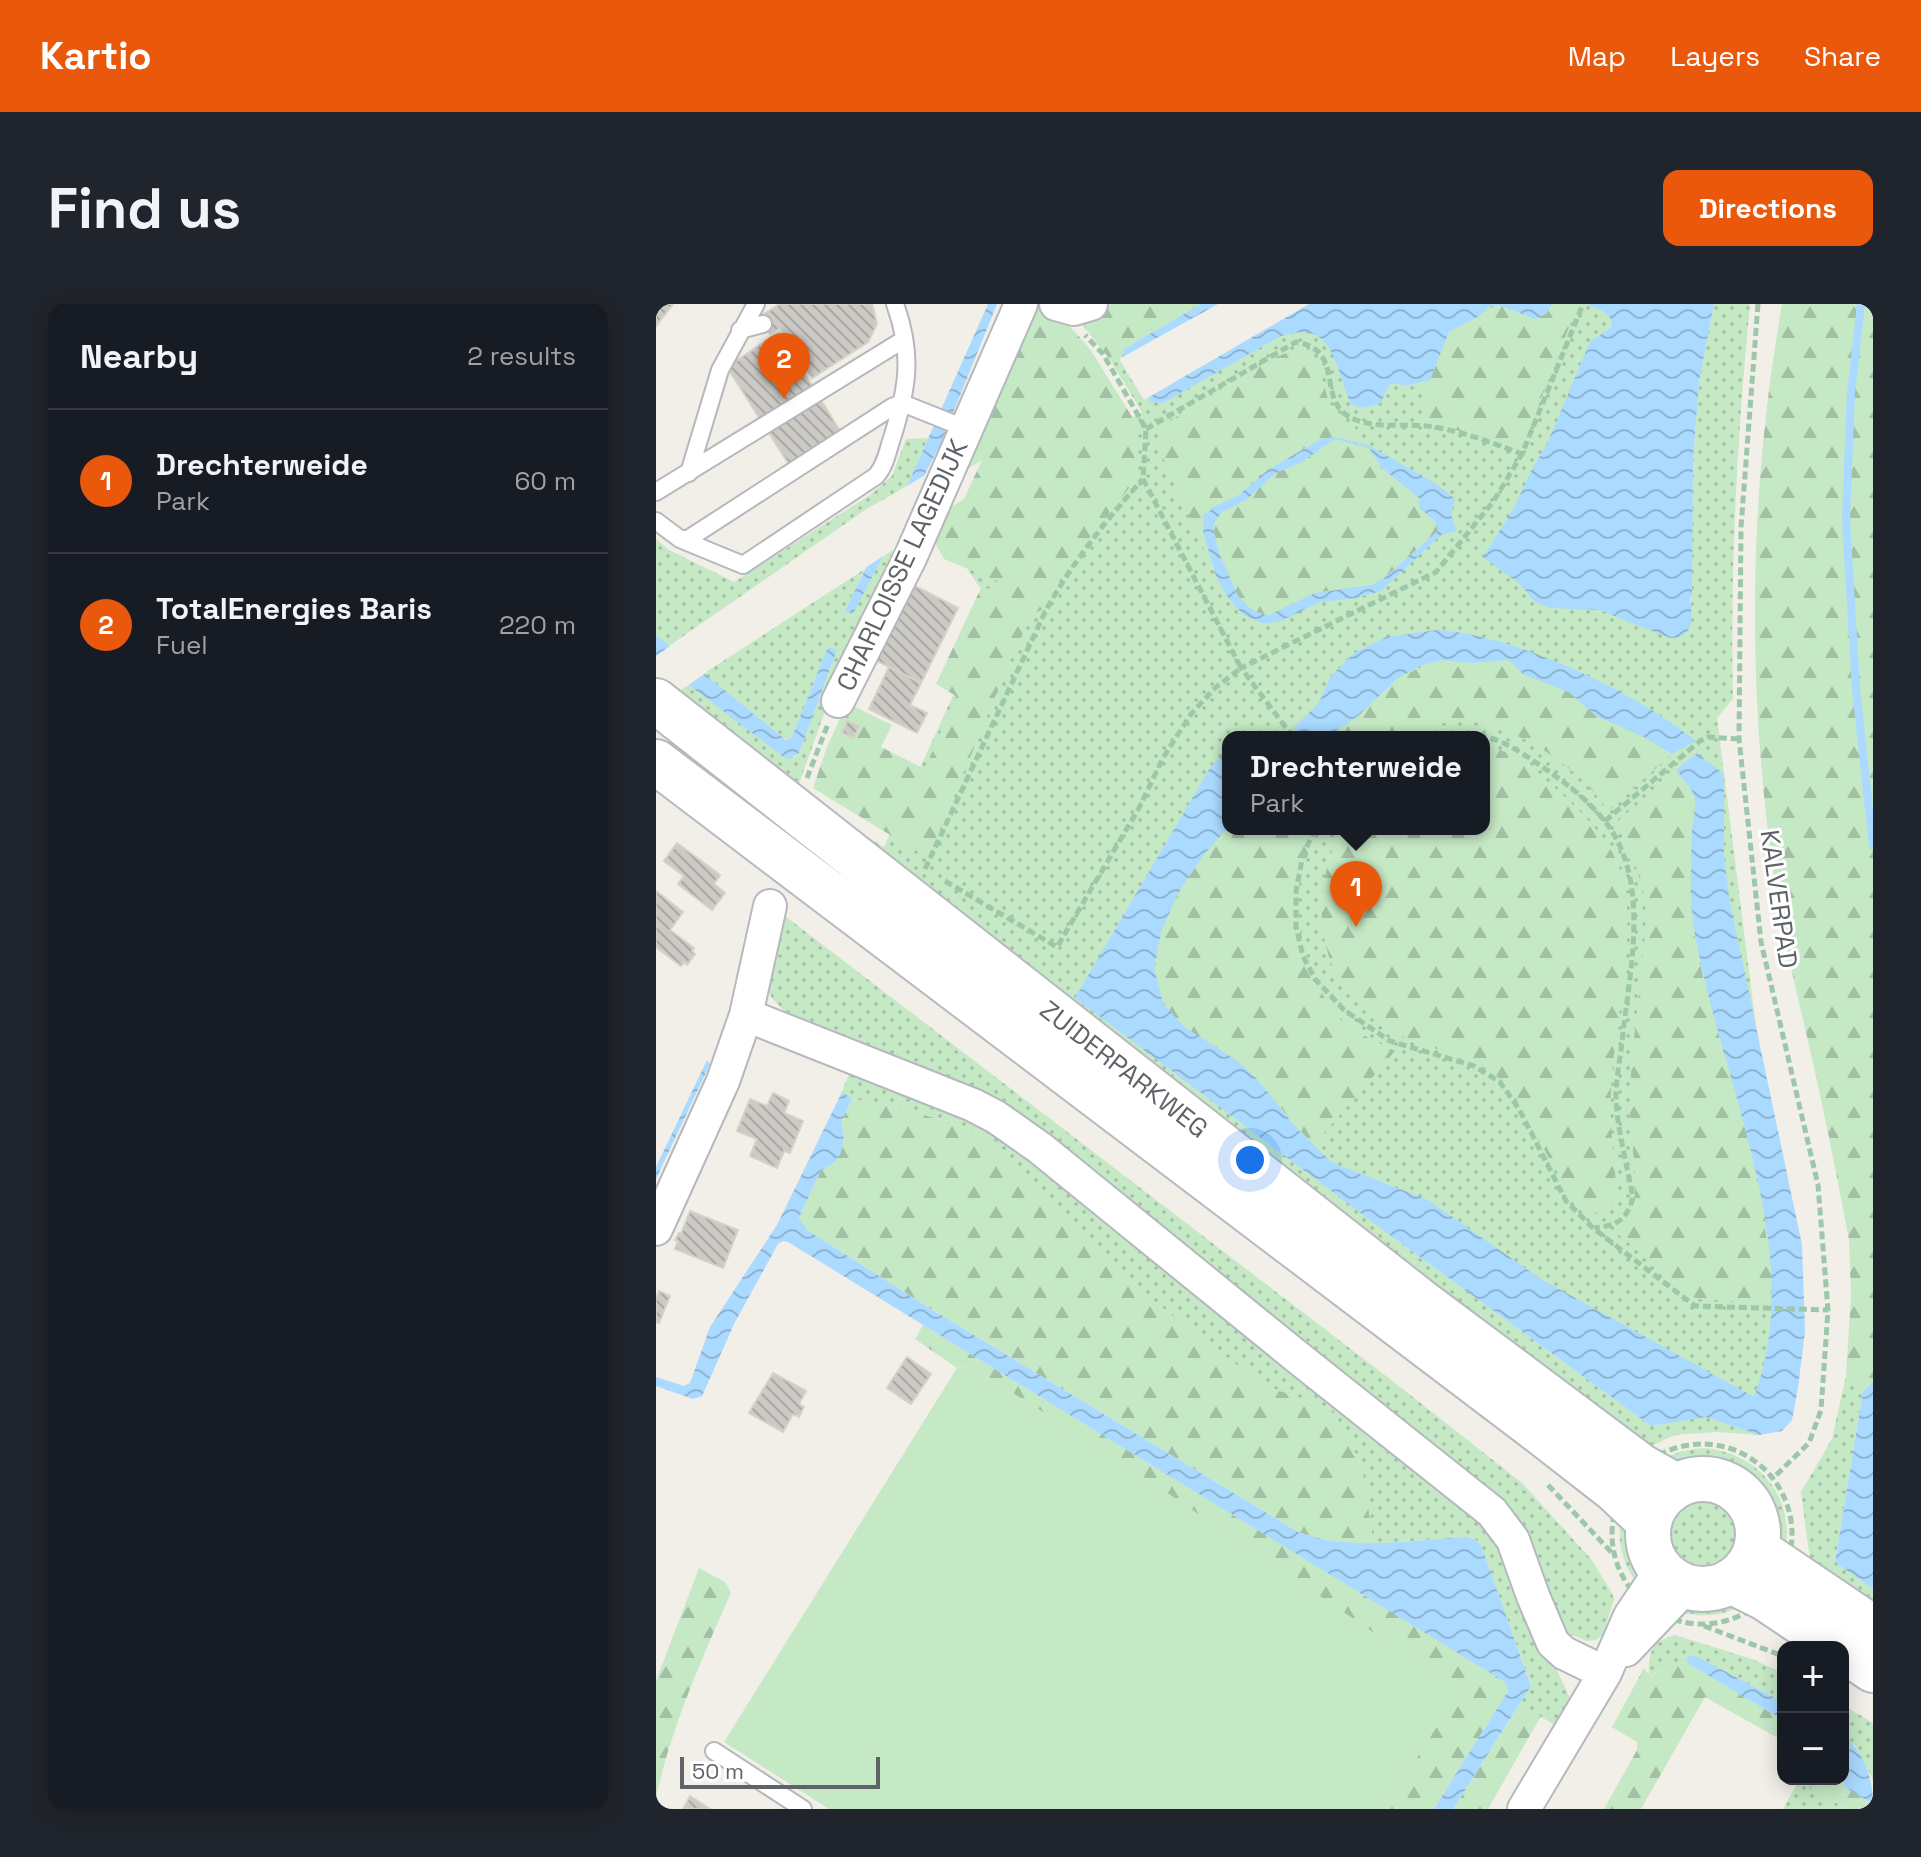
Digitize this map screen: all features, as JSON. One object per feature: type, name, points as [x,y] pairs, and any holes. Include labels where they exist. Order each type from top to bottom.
[{"type":"main road","name":"ZUIDERPARKWEG","points":[[656,701],[1420,1301],[1642,1467],[1676,1486]]},
{"type":"main road","name":"ZUIDERPARKWEG","points":[[656,762],[1534,1427],[1621,1495],[1649,1522]]},
{"type":"main road","points":[[1707,1479],[1737,1490],[1755,1517],[1758,1538],[1743,1565],[1705,1589],[1682,1594],[1649,1548],[1649,1522],[1658,1501],[1676,1486],[1686,1481],[1707,1479]]},
{"type":"main road","points":[[1743,1565],[1873,1628]]},
{"type":"main road","points":[[1743,1565],[1765,1598],[1829,1641]]},
{"type":"main road","points":[[1849,1654],[1873,1670]]},
{"type":"street","name":"CHARLOISSE LAGEDIJK","points":[[838,701],[910,558],[960,426],[1021,304]]},
{"type":"street","points":[[1057,305],[1074,309],[1091,304]]},
{"type":"street","points":[[656,1229],[723,1081],[746,1015],[770,906]]},
{"type":"street","points":[[746,1015],[973,1105],[1040,1148],[1492,1512],[1513,1540],[1553,1643],[1564,1653],[1605,1673]]},
{"type":"street","points":[[1524,1809],[1605,1673],[1630,1616],[1682,1594]]},
{"type":"lane","points":[[689,473],[720,370],[756,304]]},
{"type":"lane","points":[[656,521],[680,539],[743,565],[876,476],[910,406],[903,340],[895,304]]},
{"type":"lane","points":[[740,330],[763,324]]},
{"type":"lane","points":[[656,492],[903,340]]},
{"type":"lane","points":[[680,539],[688,539],[892,407],[910,406]]},
{"type":"lane","name":"CHARLOISSE LAGEDIJK","points":[[910,406],[960,426]]},
{"type":"lane","points":[[714,1751],[803,1809]]},
{"type":"path","name":"KALVERPAD","points":[[1758,304],[1741,527],[1739,739],[1761,942],[1818,1185],[1828,1310],[1821,1410],[1809,1443],[1773,1478]]},
{"type":"path","points":[[1057,305],[1103,354],[1146,429],[1143,479],[1241,668],[1288,731]]},
{"type":"path","points":[[913,861],[1057,947],[1139,808],[1163,758],[1191,714],[1215,688],[1241,668],[1436,572],[1493,502],[1522,454],[1582,306]]},
{"type":"path","points":[[1146,429],[1296,342],[1309,344],[1324,356],[1337,404],[1345,414],[1356,420],[1432,426],[1485,439],[1522,454]]},
{"type":"path","points":[[925,869],[1061,584],[1112,513],[1143,479]]},
{"type":"path","points":[[1605,821],[1700,741],[1708,737],[1739,739]]},
{"type":"path","points":[[1490,738],[1523,754],[1582,796],[1605,821],[1626,861],[1634,927],[1616,1098],[1633,1198],[1628,1214],[1618,1225],[1594,1229]]},
{"type":"path","points":[[1313,835],[1300,867],[1296,927],[1303,956],[1315,979],[1344,1010],[1390,1041],[1474,1066],[1500,1082],[1519,1109],[1566,1201],[1594,1229],[1695,1306],[1828,1310]]},
{"type":"path","points":[[1682,1594],[1777,1652]]},
{"type":"green space","points":[[1111,304],[1201,304],[1109,358],[1080,322]]},
{"type":"green space","points":[[1304,304],[1605,304],[1606,313],[1613,322],[1691,609],[1693,461],[1699,382],[1714,304],[1750,304],[1736,502],[1733,699],[1717,718],[1788,1280],[1778,1406],[1714,1419],[1759,1435],[1717,1432],[1675,1435],[1642,1450],[810,802],[884,847],[993,608],[941,528],[1142,412],[1109,358],[1126,346],[1124,349]],"holes":[[[1390,1235],[1660,1425],[1651,1426]]]},
{"type":"green space","points":[[1552,304],[1578,304],[1522,447],[1515,449],[1474,434],[1425,423],[1426,383],[1430,380],[1449,332],[1496,305],[1546,314]]},
{"type":"green space","points":[[1782,304],[1873,304],[1873,1382],[1863,1391],[1846,1376],[1851,1296],[1849,1240],[1779,907],[1766,816],[1760,743],[1756,670],[1757,523],[1762,450]]},
{"type":"green space","points":[[1034,306],[1067,323],[1090,349],[1134,420],[1138,455],[1133,483],[1069,564],[1043,609],[1033,614],[1016,647],[928,858],[813,788],[847,703],[892,725],[881,747],[925,769],[956,696],[936,684],[980,590],[1007,585],[944,559],[931,536],[941,513],[964,499],[982,460],[958,475]]},
{"type":"green space","points":[[1297,349],[1309,354],[1316,362],[1332,408],[1355,427],[1362,443],[1335,437],[1321,439],[1263,472],[1239,495],[1204,515],[1203,531],[1216,576],[1163,458],[1160,427],[1271,359]]},
{"type":"green space","points":[[928,438],[907,486],[865,510],[669,646],[656,635],[656,539],[669,550],[734,582],[870,495],[892,476],[906,439]]},
{"type":"green space","points":[[1335,439],[1369,448],[1381,468],[1419,498],[1420,508],[1436,522],[1438,531],[1383,579],[1371,585],[1315,593],[1268,615],[1258,613],[1238,596],[1219,553],[1213,527],[1215,521],[1222,512],[1246,500],[1276,473]]},
{"type":"green space","points":[[894,549],[844,658],[795,795],[668,700],[689,684],[785,758],[795,757],[837,650],[828,648],[791,739],[780,738],[703,674],[865,569],[845,610],[853,613],[879,559]]},
{"type":"green space","points":[[1442,660],[1473,663],[1509,660],[1523,674],[1569,692],[1596,716],[1644,737],[1672,754],[1608,811],[1561,762],[1541,748],[1497,728],[1454,721],[1425,731],[1336,731],[1406,675]]},
{"type":"green space","points":[[1490,746],[1532,769],[1583,814],[1599,833],[1618,864],[1625,887],[1627,914],[1627,944],[1611,1103],[1617,1194],[1613,1206],[1604,1214],[1591,1212],[1579,1205],[1552,1164],[1518,1101],[1493,1073],[1472,1061],[1414,1041],[1383,1025],[1358,1004],[1340,980],[1328,953],[1322,924],[1323,893],[1329,861],[1339,835],[1490,835]]},
{"type":"green space","points":[[1676,770],[1694,795],[1690,895],[1694,932],[1703,978],[1753,1158],[1772,1272],[1770,1303],[1696,1299],[1619,1235],[1628,1222],[1635,1193],[1631,1081],[1645,912],[1638,872],[1617,822]]},
{"type":"green space","points":[[1222,834],[1316,835],[1303,869],[1298,894],[1300,926],[1310,964],[1335,1014],[1358,1032],[1395,1051],[1314,1145],[1239,1063],[1182,1026],[1164,1003],[1156,977],[1157,950],[1164,923],[1193,870]]},
{"type":"green space","points":[[778,915],[785,916],[1522,1483],[1591,1559],[1612,1593],[1614,1599],[1603,1635],[1587,1641],[1563,1631],[1553,1614],[1516,1514],[1500,1497],[931,1076],[785,1011],[772,998],[767,987]]},
{"type":"green space","points":[[851,1069],[985,1119],[1481,1508],[1569,1696],[1570,1704],[1558,1727],[1520,1704],[1531,1685],[1481,1546],[1475,1539],[1466,1537],[1373,1544],[1365,1481],[1358,1458],[1330,1409],[1263,1385],[1143,1293],[1052,1201],[973,1131],[901,1107],[852,1099],[841,1094]]},
{"type":"green space","points":[[852,1099],[901,1107],[973,1131],[1052,1201],[1143,1293],[1263,1385],[1330,1409],[1358,1458],[1365,1481],[1373,1544],[1316,1538],[1298,1532],[807,1230],[799,1218],[820,1172],[835,1162],[840,1154],[844,1140],[841,1122]]},
{"type":"green space","points":[[923,1325],[1506,1682],[1508,1691],[1434,1809],[1384,1809],[1459,1691],[1106,1452],[971,1367],[957,1368],[915,1339]]},
{"type":"green space","points":[[971,1367],[1107,1452],[1460,1691],[1384,1809],[829,1809],[724,1742],[957,1368]]},
{"type":"green space","points":[[1846,1376],[1863,1391],[1835,1561],[1873,1589],[1873,1615],[1812,1574],[1801,1492],[1832,1439]]},
{"type":"green space","points":[[1702,1448],[1738,1457],[1766,1477],[1783,1507],[1786,1545],[1772,1543],[1760,1506],[1738,1478],[1712,1469],[1683,1467],[1663,1458]]},
{"type":"green space","points":[[1703,1501],[1721,1507],[1729,1515],[1735,1533],[1729,1551],[1721,1559],[1703,1565],[1685,1559],[1677,1551],[1671,1533],[1677,1515],[1685,1507]]},
{"type":"green space","points":[[1622,1508],[1640,1544],[1642,1563],[1637,1583],[1626,1565],[1621,1547]]},
{"type":"green space","points":[[699,1568],[725,1582],[731,1593],[698,1668],[656,1798],[656,1681]]},
{"type":"green space","points":[[1725,1594],[1750,1602],[1714,1614],[1675,1612],[1696,1597]]},
{"type":"green space","points":[[1675,1635],[1752,1659],[1777,1670],[1777,1699],[1691,1655],[1686,1659],[1687,1663],[1669,1665],[1649,1676],[1649,1661],[1661,1641]]},
{"type":"green space","points":[[1687,1663],[1777,1716],[1777,1738],[1705,1697],[1641,1809],[1604,1809],[1637,1750],[1637,1742],[1612,1727],[1644,1668],[1650,1676],[1669,1665]]},
{"type":"green space","points":[[1520,1704],[1541,1716],[1488,1809],[1453,1809]]},
{"type":"green space","points":[[1849,1709],[1873,1723],[1873,1780],[1857,1748],[1849,1740]]},
{"type":"green space","points":[[1796,1785],[1803,1785],[1847,1809],[1783,1809]]},
{"type":"green space","points":[[1803,1785],[1845,1785],[1873,1804],[1873,1809],[1847,1809]]},
{"type":"water","points":[[988,304],[997,304],[941,443],[853,614],[845,610],[907,486]]},
{"type":"water","points":[[1201,304],[1552,304],[1546,314],[1535,319],[1499,305],[1490,306],[1479,316],[1449,332],[1430,380],[1409,385],[1391,384],[1381,403],[1362,408],[1351,404],[1329,348],[1311,334],[1297,333],[1279,337],[1163,403],[1151,402],[1123,358],[1124,349]]},
{"type":"water","points":[[1587,304],[1714,304],[1699,382],[1693,461],[1691,618],[1688,630],[1678,637],[1670,638],[1599,610],[1549,608],[1534,601],[1520,584],[1483,557],[1515,506],[1547,444],[1590,342],[1612,327],[1607,315]]},
{"type":"water","points":[[1335,437],[1370,446],[1436,484],[1455,499],[1451,514],[1456,531],[1441,535],[1381,591],[1356,598],[1320,602],[1283,620],[1265,624],[1243,615],[1226,595],[1216,576],[1203,531],[1204,516],[1214,507],[1239,495],[1268,470],[1321,439]],"holes":[[[1335,439],[1369,448],[1382,468],[1419,498],[1420,508],[1436,522],[1438,531],[1383,579],[1371,585],[1315,593],[1269,615],[1247,606],[1238,596],[1219,553],[1213,528],[1215,521],[1222,512],[1246,500],[1276,473],[1302,462]]]},
{"type":"water","points":[[1437,630],[1468,634],[1538,654],[1641,704],[1696,741],[1672,754],[1644,737],[1596,716],[1569,692],[1523,674],[1509,660],[1473,663],[1442,660],[1422,665],[1398,678],[1358,716],[1336,731],[1295,731],[1293,728],[1318,704],[1331,676],[1354,653],[1386,637]]},
{"type":"water","points":[[656,635],[786,740],[791,739],[828,647],[837,650],[799,753],[790,759],[785,758],[656,660]]},
{"type":"water","points":[[1697,753],[1724,774],[1724,854],[1729,898],[1802,1245],[1805,1331],[1792,1420],[1782,1431],[1759,1435],[1706,1417],[1651,1426],[1075,998],[1211,766],[1222,756],[1222,834],[1179,891],[1161,932],[1154,968],[1163,1003],[1183,1026],[1236,1060],[1256,1078],[1298,1130],[1333,1163],[1428,1200],[1541,1279],[1754,1397],[1768,1341],[1772,1284],[1766,1225],[1695,934],[1691,883],[1695,799],[1676,770]]},
{"type":"water","points":[[707,1060],[710,1064],[656,1179],[656,1167]]},
{"type":"water","points":[[844,1093],[852,1099],[841,1122],[844,1140],[835,1162],[820,1172],[799,1218],[807,1230],[1298,1532],[1339,1542],[1402,1542],[1466,1537],[1481,1545],[1531,1686],[1453,1809],[1434,1809],[1508,1691],[1505,1682],[788,1242],[778,1244],[735,1322],[702,1396],[693,1399],[656,1386],[656,1377],[684,1386],[690,1383],[710,1327],[777,1225]]},
{"type":"water","points":[[1873,1382],[1873,1589],[1835,1562],[1863,1391]]},
{"type":"water","points":[[1690,1655],[1700,1658],[1777,1699],[1777,1716],[1687,1663]]},
{"type":"water","points":[[1849,1740],[1866,1766],[1873,1804],[1845,1785],[1849,1785]]},
{"type":"pier","points":[[1218,304],[1309,304],[1144,400],[1119,359]]},
{"type":"pier","points":[[927,474],[886,554],[858,573],[900,490]]},
{"type":"pier","points":[[673,644],[707,672],[686,687],[656,665],[656,656]]},
{"type":"building","points":[[656,304],[673,304],[656,326]]},
{"type":"building","points":[[780,304],[872,304],[877,324],[868,342],[812,378],[780,328],[770,334],[759,317]]},
{"type":"building","points":[[779,332],[840,431],[790,466],[727,367]]},
{"type":"building","points":[[913,585],[958,608],[921,683],[875,660]]},
{"type":"building","points":[[889,667],[921,683],[910,705],[927,713],[917,733],[869,709]]},
{"type":"building","points":[[847,721],[859,726],[854,738],[842,733]]},
{"type":"building","points":[[677,843],[720,875],[714,884],[725,893],[712,910],[678,884],[684,876],[664,861]]},
{"type":"building","points":[[656,891],[683,912],[670,930],[694,948],[692,951],[695,954],[687,965],[684,962],[681,966],[656,947]]},
{"type":"building","points":[[773,1093],[789,1101],[784,1113],[803,1121],[790,1153],[784,1151],[777,1168],[750,1156],[757,1139],[737,1131],[750,1099],[767,1106]]},
{"type":"building","points":[[690,1211],[738,1230],[723,1268],[675,1249],[678,1241],[675,1240],[681,1234]]},
{"type":"building","points":[[659,1291],[670,1296],[659,1323],[656,1322],[656,1299]]},
{"type":"building","points":[[907,1357],[931,1374],[911,1404],[887,1388]]},
{"type":"building","points":[[773,1373],[806,1391],[799,1404],[804,1407],[799,1417],[793,1414],[783,1432],[749,1413]]},
{"type":"building","points":[[690,1796],[710,1809],[683,1809]]},
{"type":"waterway","points":[[1861,304],[1851,393],[1846,520],[1856,689],[1873,846]]},
{"type":"place","name":"TotalEnergies Baris","points":[[784,399]]},
{"type":"place","name":"Drechterweide","points":[[1356,927]]}]
